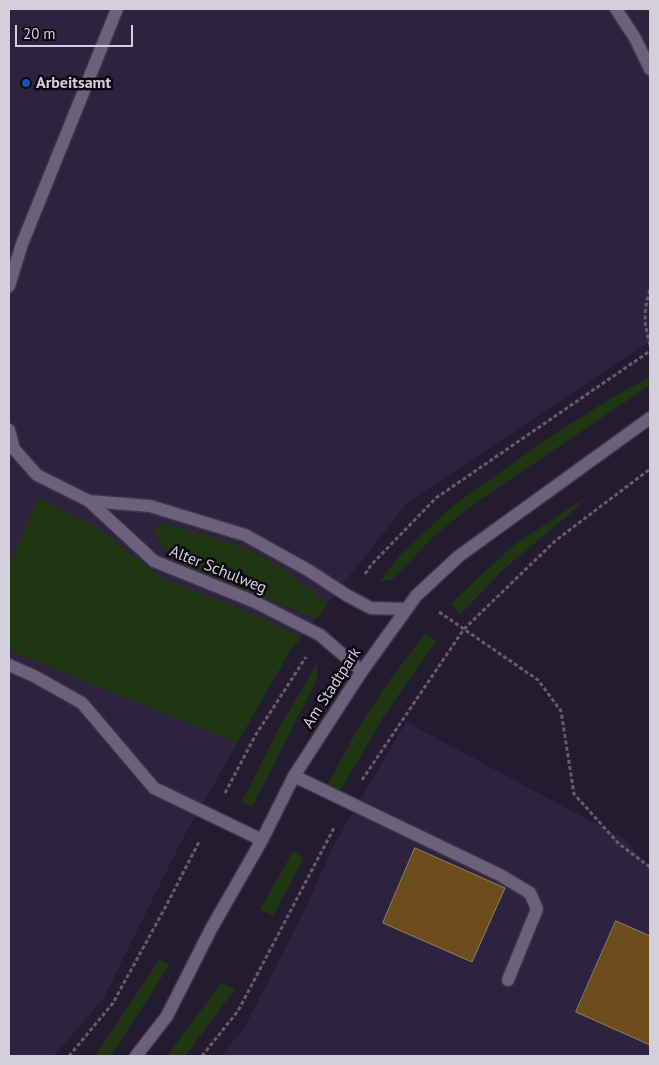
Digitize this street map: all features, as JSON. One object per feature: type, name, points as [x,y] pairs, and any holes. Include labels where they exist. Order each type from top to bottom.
[{"type":"street","points":[[9,286],[22,244],[117,9]]},
{"type":"street","points":[[616,9],[635,38],[650,69]]},
{"type":"street","name":"Am Stadtpark","points":[[136,1056],[167,1016],[212,929],[262,840],[294,776],[362,671],[416,596],[459,556],[650,418]]},
{"type":"street","name":"Alter Schulweg","points":[[9,430],[14,449],[37,474],[89,501],[154,561],[255,602],[320,634],[362,671]]},
{"type":"street","points":[[89,501],[150,506],[245,535],[371,608],[406,609]]},
{"type":"street","points":[[9,665],[34,676],[82,703],[154,788],[262,840]]},
{"type":"street","points":[[294,776],[500,874],[530,893],[537,908],[508,980]]},
{"type":"path","points":[[650,290],[645,305],[645,329],[650,345]]},
{"type":"path","points":[[202,1056],[238,1011],[269,955],[347,802],[464,629],[555,541],[650,470]]},
{"type":"path","points":[[416,596],[538,680],[562,710],[574,794],[618,844],[650,867]]},
{"type":"shaded area","points":[[9,9],[650,9],[649,342],[407,503],[290,651],[183,838],[103,999],[54,1056],[9,1056]]},
{"type":"shaded area","points":[[406,722],[624,839],[650,868],[650,1056],[221,1056],[244,1028],[300,920],[335,843]]},
{"type":"green space","points":[[650,377],[650,385],[477,502],[436,534],[393,579],[379,582],[399,556],[454,505],[547,439],[618,394]]},
{"type":"green space","points":[[587,497],[504,569],[460,615],[451,603],[514,545]]},
{"type":"green space","points":[[38,498],[94,525],[160,577],[255,615],[301,637],[290,651],[237,743],[9,650],[9,565]]},
{"type":"green space","points":[[164,524],[225,541],[260,555],[296,578],[328,604],[316,619],[183,564],[164,548],[157,537],[155,525]]},
{"type":"green space","points":[[425,634],[436,641],[384,716],[340,791],[328,784],[357,730],[393,675]]},
{"type":"green space","points":[[317,664],[317,680],[252,807],[241,803],[279,728]]},
{"type":"green space","points":[[293,851],[304,858],[273,916],[260,910]]},
{"type":"green space","points":[[159,960],[170,964],[111,1056],[95,1056]]},
{"type":"green space","points":[[221,983],[235,989],[185,1056],[167,1056]]},
{"type":"building","points":[[415,848],[505,888],[472,962],[383,923]]},
{"type":"building","points":[[616,921],[650,936],[650,1045],[576,1012]]},
{"type":"place","name":"Arbeitsamt","points":[[26,83]]}]
